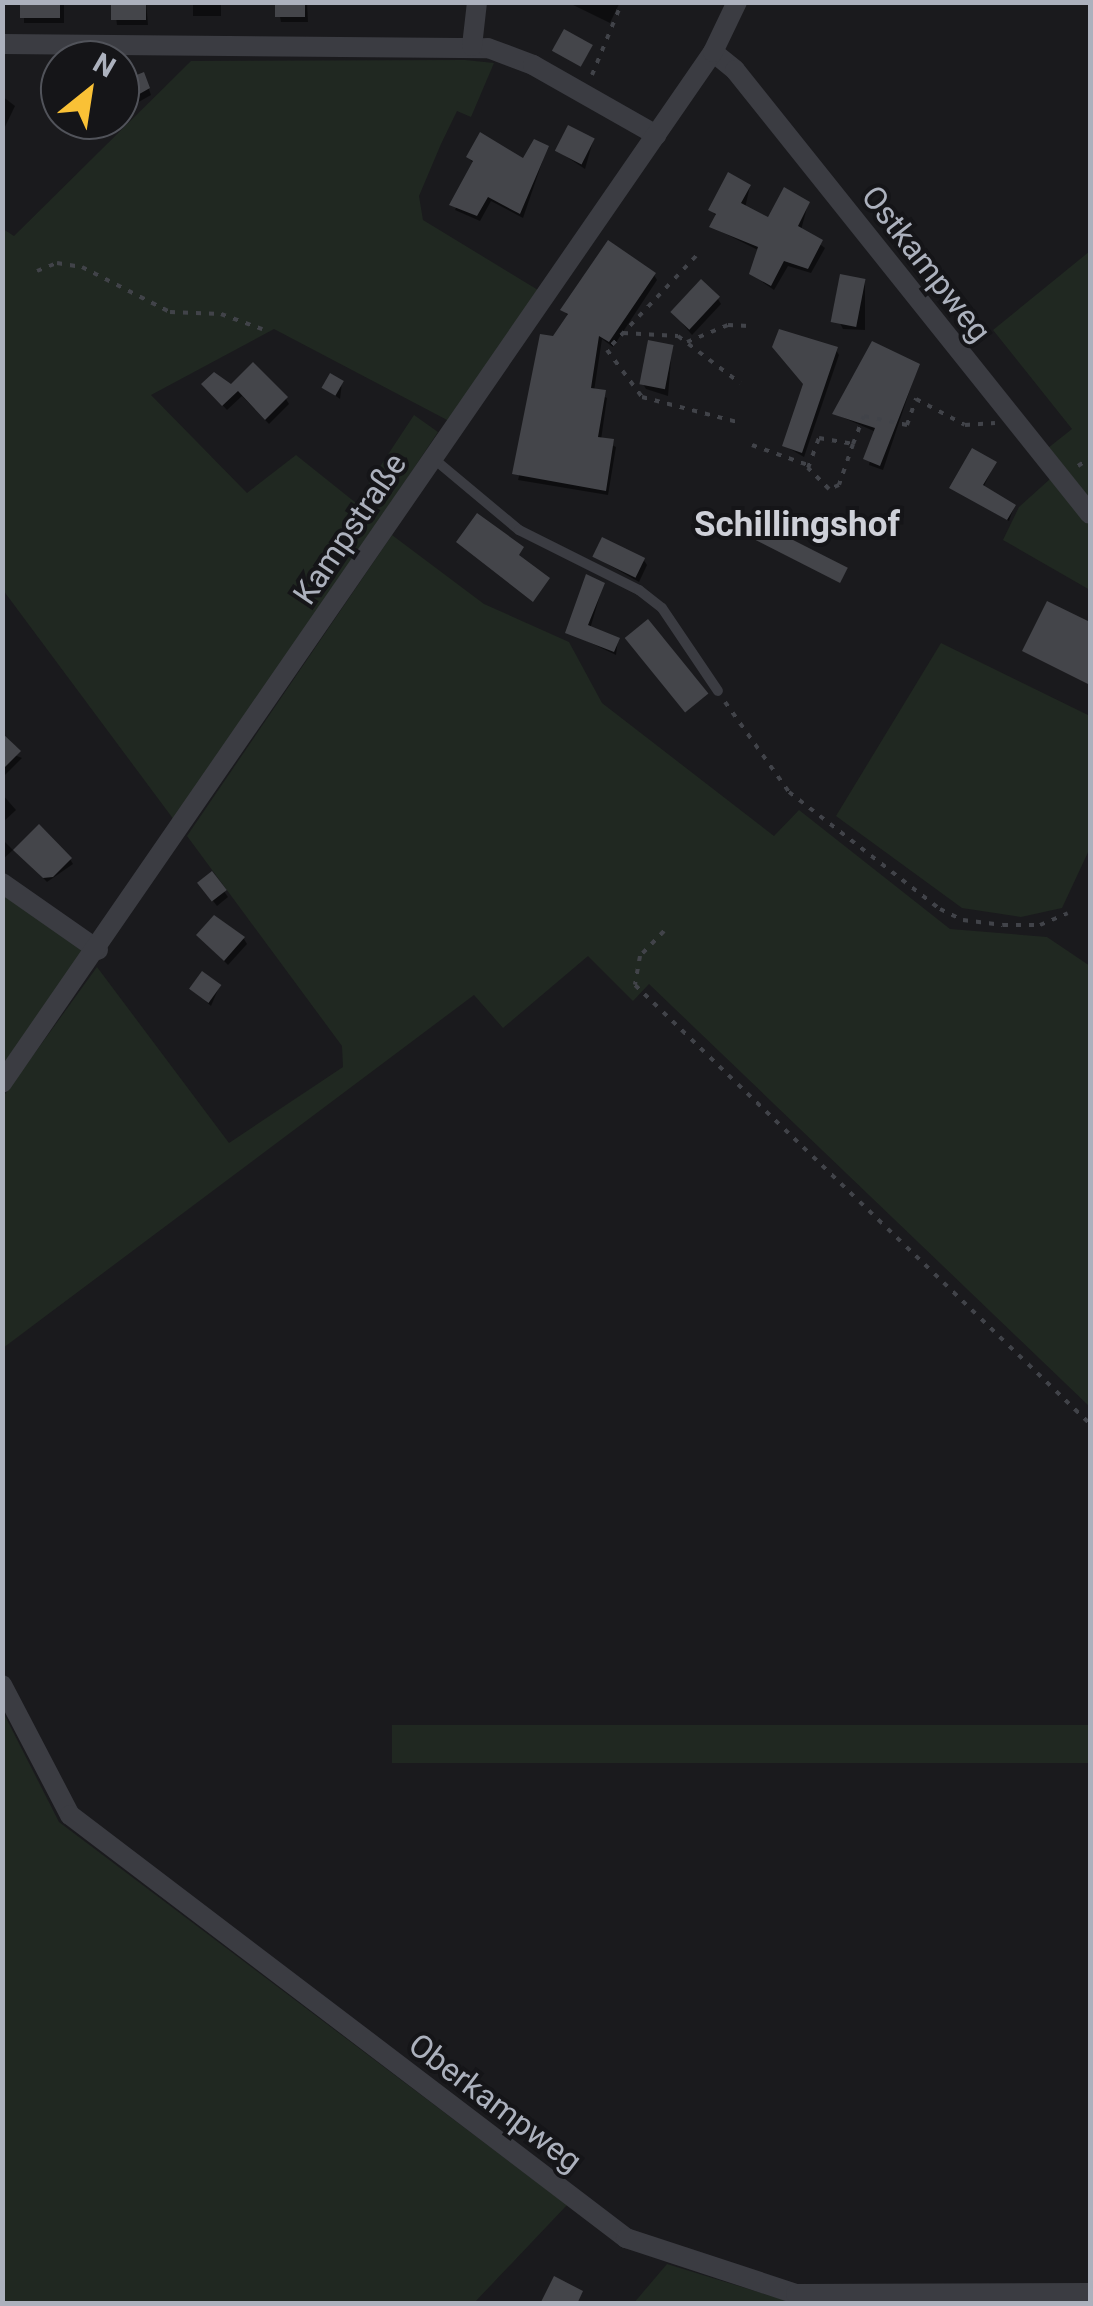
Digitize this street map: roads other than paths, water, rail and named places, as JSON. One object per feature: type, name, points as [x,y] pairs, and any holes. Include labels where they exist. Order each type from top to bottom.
[{"type":"street","points":[[472,46],[476,2]]},
{"type":"street","name":"Kampstraße","points":[[2,1083],[98,950],[713,52],[737,2]]},
{"type":"street","points":[[2,44],[472,46],[504,53],[656,134]]},
{"type":"street","name":"Ostkampweg","points":[[713,52],[735,70],[1006,414],[1090,514]]},
{"type":"street","points":[[2,883],[98,950]]},
{"type":"street","name":"Oberkampweg","points":[[2,1685],[70,1815],[626,2238],[796,2294],[1090,2293]]},
{"type":"lane","points":[[434,460],[519,530],[640,590],[662,608],[718,691]]},
{"type":"district","name":"Schillingshof","points":[[797,525]]}]
